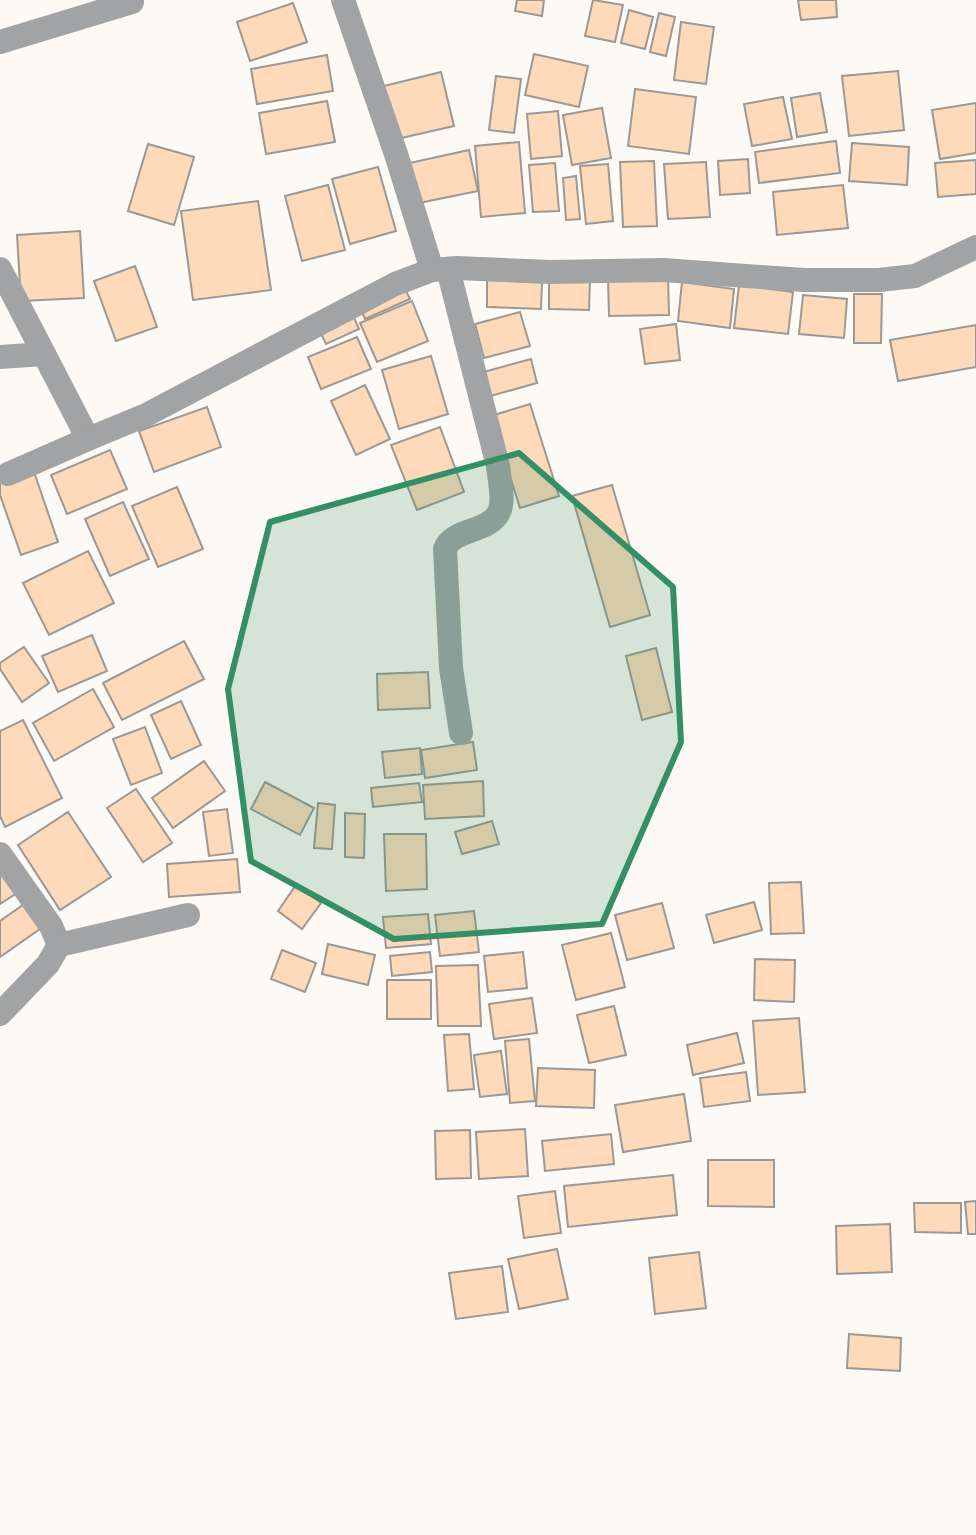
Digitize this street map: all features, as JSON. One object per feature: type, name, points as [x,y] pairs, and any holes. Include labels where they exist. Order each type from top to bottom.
[{"type":"street","points":[[343,0],[440,269],[498,466],[501,493],[496,515],[488,523],[451,540],[445,549],[451,668],[461,733]]},
{"type":"street","points":[[0,42],[132,2]]},
{"type":"street","points":[[8,474],[146,415],[395,284],[440,269],[550,272],[663,270],[804,280],[879,280],[915,276],[976,247]]},
{"type":"street","points":[[0,269],[88,439]]},
{"type":"street","points":[[0,357],[44,354]]},
{"type":"street","points":[[0,854],[51,926],[59,945]]},
{"type":"street","points":[[0,1014],[48,964],[59,945],[188,915]]},
{"type":"highlighted area","points":[[519,453],[673,587],[681,742],[602,924],[394,939],[251,861],[228,689],[270,522]]},
{"type":"building","points":[[517,0],[544,0],[542,16],[515,11]]},
{"type":"building","points":[[593,0],[623,5],[615,42],[585,36]]},
{"type":"building","points":[[798,0],[836,0],[837,17],[801,20]]},
{"type":"building","points":[[293,3],[307,42],[250,61],[237,22]]},
{"type":"building","points":[[629,10],[653,17],[645,49],[621,43]]},
{"type":"building","points":[[659,13],[675,17],[666,56],[650,52]]},
{"type":"building","points":[[681,22],[714,27],[706,84],[674,80]]},
{"type":"building","points":[[534,54],[588,66],[579,107],[525,95]]},
{"type":"building","points":[[327,55],[333,91],[257,104],[251,69]]},
{"type":"building","points":[[898,71],[904,130],[849,136],[842,76]]},
{"type":"building","points":[[441,72],[454,126],[397,139],[384,86]]},
{"type":"building","points":[[496,76],[521,79],[514,133],[489,130]]},
{"type":"building","points":[[635,89],[696,97],[689,154],[628,146]]},
{"type":"building","points":[[820,93],[827,132],[797,137],[791,98]]},
{"type":"building","points":[[783,97],[792,139],[752,146],[744,104]]},
{"type":"building","points":[[327,101],[335,142],[266,154],[259,113]]},
{"type":"building","points":[[976,103],[976,153],[940,159],[932,110]]},
{"type":"building","points":[[602,108],[611,158],[572,165],[563,115]]},
{"type":"building","points":[[558,111],[562,156],[531,159],[527,114]]},
{"type":"building","points":[[836,141],[840,173],[759,183],[755,152]]},
{"type":"building","points":[[519,142],[525,213],[481,217],[475,146]]},
{"type":"building","points":[[852,143],[909,147],[907,185],[849,181]]},
{"type":"building","points":[[148,144],[194,157],[174,225],[128,211]]},
{"type":"building","points":[[469,150],[478,191],[414,204],[405,164]]},
{"type":"building","points":[[748,159],[750,193],[720,195],[718,161]]},
{"type":"building","points":[[976,160],[976,194],[938,197],[935,163]]},
{"type":"building","points":[[654,161],[657,226],[623,227],[620,162]]},
{"type":"building","points":[[706,162],[710,217],[668,219],[664,164]]},
{"type":"building","points":[[555,163],[559,211],[533,212],[529,165]]},
{"type":"building","points":[[608,164],[613,221],[586,224],[580,166]]},
{"type":"building","points":[[378,167],[396,231],[350,244],[332,179]]},
{"type":"building","points":[[576,176],[580,219],[566,220],[563,178]]},
{"type":"building","points":[[328,185],[345,250],[302,261],[285,196]]},
{"type":"building","points":[[843,185],[848,228],[777,235],[773,192]]},
{"type":"building","points":[[258,201],[271,290],[193,300],[181,211]]},
{"type":"building","points":[[80,231],[84,298],[21,301],[17,235]]},
{"type":"building","points":[[135,266],[157,327],[116,341],[94,281]]},
{"type":"building","points":[[668,277],[669,315],[609,316],[608,278]]},
{"type":"building","points":[[549,279],[590,280],[589,310],[549,309]]},
{"type":"building","points":[[487,280],[542,282],[541,309],[487,307]]},
{"type":"building","points":[[682,282],[734,289],[730,328],[678,321]]},
{"type":"building","points":[[739,285],[793,292],[788,334],[734,328]]},
{"type":"building","points":[[404,287],[410,299],[365,319],[359,306]]},
{"type":"building","points":[[854,294],[882,294],[881,343],[854,343]]},
{"type":"building","points":[[803,295],[847,299],[844,338],[799,334]]},
{"type":"building","points":[[412,301],[428,341],[377,362],[360,323]]},
{"type":"building","points":[[520,312],[530,346],[484,358],[475,324]]},
{"type":"building","points":[[352,313],[359,329],[326,344],[319,330]]},
{"type":"building","points":[[676,324],[680,360],[645,364],[640,329]]},
{"type":"building","points":[[976,325],[976,367],[898,381],[890,340]]},
{"type":"building","points":[[357,337],[371,369],[321,389],[308,357]]},
{"type":"building","points":[[431,356],[448,414],[399,429],[382,370]]},
{"type":"building","points":[[531,359],[537,383],[487,397],[480,373]]},
{"type":"building","points":[[365,385],[390,439],[356,455],[331,401]]},
{"type":"building","points":[[530,404],[559,496],[520,508],[491,416]]},
{"type":"building","points":[[207,407],[221,447],[154,472],[139,431]]},
{"type":"building","points":[[440,427],[464,492],[417,510],[391,445]]},
{"type":"building","points":[[110,450],[127,489],[67,514],[51,475]]},
{"type":"building","points":[[34,472],[58,542],[21,555],[0,495],[0,483]]},
{"type":"building","points":[[612,485],[650,615],[610,627],[572,496]]},
{"type":"building","points":[[177,487],[203,549],[158,567],[132,506]]},
{"type":"building","points":[[123,502],[149,559],[110,576],[85,519]]},
{"type":"building","points":[[88,551],[114,603],[49,635],[23,583]]},
{"type":"building","points":[[92,635],[107,671],[58,692],[42,656]]},
{"type":"building","points":[[184,641],[204,679],[122,720],[103,683]]},
{"type":"building","points":[[24,647],[49,683],[22,702],[0,669],[0,663]]},
{"type":"building","points":[[656,648],[672,712],[642,720],[626,656]]},
{"type":"building","points":[[428,672],[430,708],[378,710],[377,674]]},
{"type":"building","points":[[93,689],[114,727],[54,761],[33,723]]},
{"type":"building","points":[[181,701],[201,745],[171,759],[151,715]]},
{"type":"building","points":[[23,720],[62,798],[5,827],[0,816],[0,731]]},
{"type":"building","points":[[145,727],[162,773],[131,785],[113,739]]},
{"type":"building","points":[[473,742],[477,770],[425,778],[421,750]]},
{"type":"building","points":[[420,748],[422,774],[385,778],[382,752]]},
{"type":"building","points":[[204,761],[225,791],[173,828],[152,798]]},
{"type":"building","points":[[483,781],[484,816],[425,819],[423,785]]},
{"type":"building","points":[[265,782],[314,808],[300,835],[251,809]]},
{"type":"building","points":[[419,783],[422,802],[373,807],[371,788]]},
{"type":"building","points":[[136,789],[172,843],[143,862],[107,808]]},
{"type":"building","points":[[318,803],[335,805],[332,849],[314,848]]},
{"type":"building","points":[[227,809],[233,853],[209,856],[203,812]]},
{"type":"building","points":[[68,812],[111,877],[60,910],[18,845]]},
{"type":"building","points":[[345,813],[365,814],[364,858],[345,857]]},
{"type":"building","points":[[492,821],[499,844],[462,854],[455,832]]},
{"type":"building","points":[[384,834],[426,834],[427,889],[386,891]]},
{"type":"building","points":[[237,859],[240,892],[169,897],[167,864]]},
{"type":"building","points":[[0,869],[17,893],[0,904]]},
{"type":"building","points":[[801,882],[804,933],[771,934],[769,883]]},
{"type":"building","points":[[296,885],[321,903],[302,929],[278,911]]},
{"type":"building","points":[[754,902],[762,930],[714,943],[706,915]]},
{"type":"building","points":[[662,903],[674,948],[627,960],[615,915]]},
{"type":"building","points":[[23,905],[40,929],[0,957],[0,921]]},
{"type":"building","points":[[474,911],[479,952],[440,956],[435,915]]},
{"type":"building","points":[[428,914],[431,944],[386,948],[383,917]]},
{"type":"building","points":[[611,933],[625,987],[576,1000],[562,945]]},
{"type":"building","points":[[328,944],[375,955],[368,985],[322,974]]},
{"type":"building","points":[[282,950],[316,963],[305,992],[271,979]]},
{"type":"building","points":[[430,952],[432,972],[392,976],[390,956]]},
{"type":"building","points":[[523,952],[527,988],[488,992],[484,956]]},
{"type":"building","points":[[755,959],[795,960],[794,1002],[754,1000]]},
{"type":"building","points":[[478,965],[481,1026],[438,1026],[436,966]]},
{"type":"building","points":[[387,980],[431,980],[431,1019],[387,1019]]},
{"type":"building","points":[[532,998],[537,1033],[494,1039],[489,1004]]},
{"type":"building","points":[[614,1006],[626,1055],[589,1063],[577,1015]]},
{"type":"building","points":[[799,1018],[805,1092],[758,1095],[753,1021]]},
{"type":"building","points":[[737,1033],[744,1063],[693,1075],[687,1045]]},
{"type":"building","points":[[469,1034],[474,1089],[448,1091],[444,1035]]},
{"type":"building","points":[[529,1039],[535,1101],[510,1103],[505,1041]]},
{"type":"building","points":[[501,1051],[507,1094],[480,1097],[474,1055]]},
{"type":"building","points":[[538,1068],[595,1070],[594,1108],[536,1106]]},
{"type":"building","points":[[746,1072],[750,1101],[704,1107],[700,1078]]},
{"type":"building","points":[[684,1094],[691,1141],[623,1152],[615,1105]]},
{"type":"building","points":[[525,1129],[528,1176],[479,1179],[476,1132]]},
{"type":"building","points":[[470,1130],[471,1178],[436,1179],[435,1131]]},
{"type":"building","points":[[611,1134],[614,1164],[545,1171],[542,1141]]},
{"type":"building","points":[[708,1160],[774,1160],[774,1207],[708,1206]]},
{"type":"building","points":[[673,1175],[677,1215],[568,1227],[564,1186]]},
{"type":"building","points":[[555,1191],[561,1233],[524,1238],[518,1196]]},
{"type":"building","points":[[976,1201],[976,1234],[968,1234],[965,1202]]},
{"type":"building","points":[[914,1203],[961,1203],[961,1233],[915,1232]]},
{"type":"building","points":[[890,1224],[892,1272],[837,1274],[836,1226]]},
{"type":"building","points":[[557,1249],[568,1299],[519,1309],[508,1259]]},
{"type":"building","points":[[699,1252],[706,1308],[655,1314],[649,1258]]},
{"type":"building","points":[[502,1266],[508,1312],[456,1319],[449,1273]]},
{"type":"building","points":[[849,1334],[901,1338],[900,1371],[847,1368]]}]
